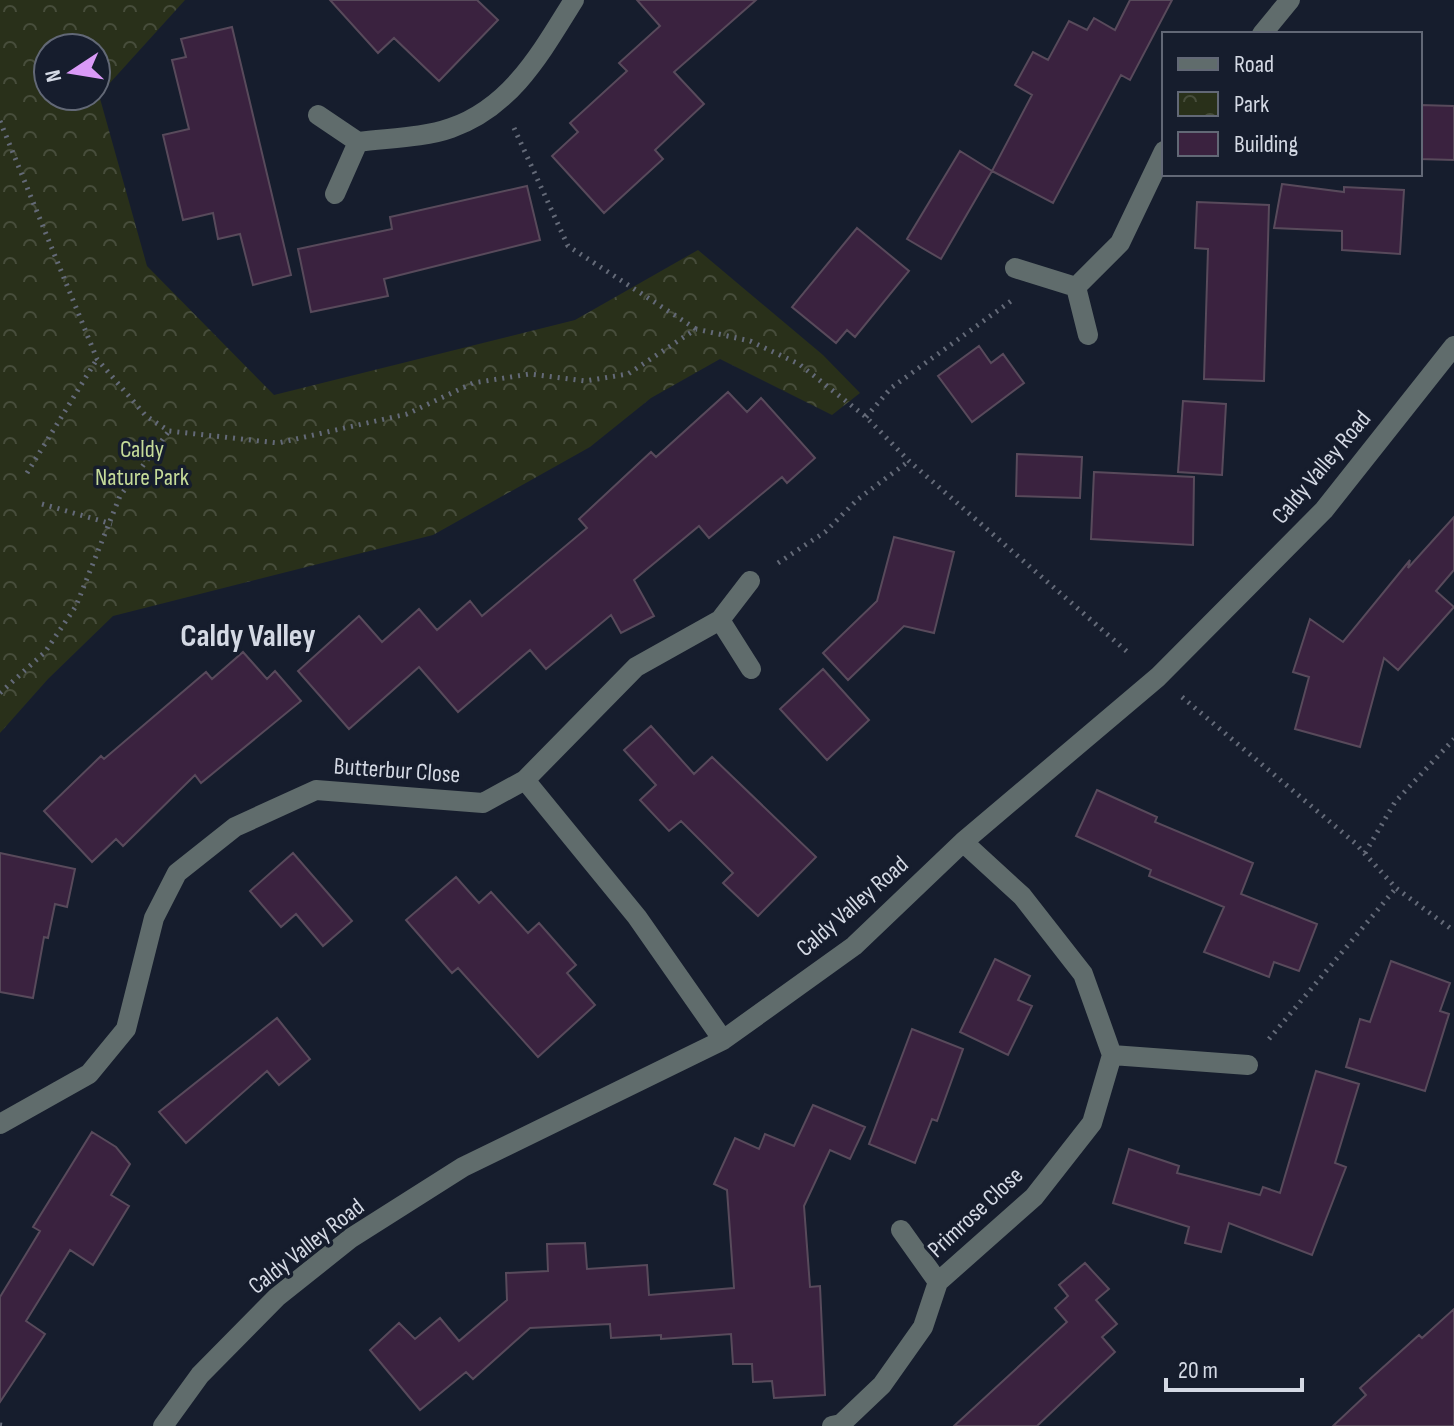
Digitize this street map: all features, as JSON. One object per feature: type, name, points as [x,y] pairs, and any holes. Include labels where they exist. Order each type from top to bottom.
[{"type":"street","points":[[318,115],[358,142],[451,128],[501,99],[534,65],[574,0]]},
{"type":"street","points":[[1264,32],[1290,0]]},
{"type":"street","points":[[335,194],[358,142]]},
{"type":"street","points":[[1076,287],[1120,243],[1162,155]]},
{"type":"street","points":[[1015,268],[1076,287]]},
{"type":"street","points":[[1076,287],[1088,335]]},
{"type":"street","name":"Caldy Valley Road","points":[[163,1426],[200,1375],[277,1297],[351,1238],[463,1167],[723,1040],[854,946],[963,842],[1158,677],[1324,510],[1454,346]]},
{"type":"street","name":"Butterbur Close","points":[[0,1124],[89,1074],[126,1029],[154,918],[177,873],[235,827],[316,790],[483,803],[525,780],[636,667],[720,620],[750,581]]},
{"type":"street","points":[[720,620],[751,669]]},
{"type":"street","points":[[525,780],[637,917],[723,1040]]},
{"type":"street","points":[[963,842],[1022,896],[1083,974],[1112,1055],[1248,1065]]},
{"type":"street","name":"Primrose Close","points":[[832,1426],[841,1424],[882,1385],[923,1327],[938,1282],[1034,1197],[1092,1123],[1112,1055]]},
{"type":"street","name":"Primrose Close","points":[[901,1230],[938,1282]]},
{"type":"path","points":[[501,99],[568,246],[696,329],[750,341],[799,364],[866,417],[909,461],[1365,853],[1396,888],[1454,931]]},
{"type":"path","points":[[0,121],[97,359],[146,416],[169,431],[278,443],[407,414],[473,383],[530,374],[585,381],[628,374],[696,329]]},
{"type":"path","points":[[866,417],[891,388],[1044,277]]},
{"type":"path","points":[[27,473],[97,359]]},
{"type":"path","points":[[0,693],[45,652],[76,606],[112,524],[120,496],[169,431]]},
{"type":"path","points":[[750,581],[759,572],[784,561],[825,532],[858,499],[909,461]]},
{"type":"path","points":[[42,504],[112,524]]},
{"type":"path","points":[[1365,853],[1395,802],[1454,739]]},
{"type":"path","points":[[1248,1065],[1396,888]]},
{"type":"path","points":[[0,1425],[7,1426]]},
{"type":"green space","name":"Caldy Nature Park","points":[[0,0],[185,0],[112,81],[112,32],[32,32],[32,112],[104,112],[147,266],[274,395],[575,320],[698,250],[823,355],[860,393],[832,415],[720,359],[651,398],[590,447],[433,535],[113,616],[48,679],[0,733]]},
{"type":"building","points":[[330,0],[477,0],[498,20],[439,81],[394,38],[378,53]]},
{"type":"building","points":[[637,0],[756,0],[674,72],[704,104],[655,150],[663,159],[604,213],[552,156],[578,132],[570,123],[627,71],[619,63],[660,26]]},
{"type":"building","points":[[1130,0],[1172,0],[1130,80],[1121,75],[1053,203],[992,171],[1032,95],[1015,85],[1033,52],[1048,60],[1069,21],[1087,30],[1094,18],[1115,30]]},
{"type":"building","points":[[232,27],[291,275],[253,285],[240,234],[218,239],[213,213],[183,220],[163,135],[189,129],[172,60],[186,57],[181,39]]},
{"type":"building","points":[[1422,105],[1454,106],[1454,160],[1422,159]]},
{"type":"building","points":[[960,151],[992,171],[941,259],[907,239]]},
{"type":"building","points":[[1282,184],[1344,192],[1344,187],[1404,190],[1400,254],[1342,250],[1342,231],[1274,228]]},
{"type":"building","points":[[527,186],[540,240],[384,279],[388,296],[311,312],[298,249],[392,229],[390,217]]},
{"type":"building","points":[[1197,202],[1269,205],[1264,381],[1204,379],[1208,249],[1195,248]]},
{"type":"building","points":[[857,228],[909,271],[855,337],[847,330],[836,343],[792,307]]},
{"type":"building","points":[[979,346],[991,363],[1003,354],[1024,383],[972,422],[938,376]]},
{"type":"building","points":[[728,392],[747,412],[761,398],[815,458],[787,483],[782,477],[709,538],[699,526],[634,580],[654,616],[621,633],[611,615],[546,669],[530,650],[458,712],[419,667],[349,729],[298,671],[359,616],[382,642],[419,609],[437,630],[470,601],[482,616],[587,528],[579,519],[651,452],[656,457]]},
{"type":"building","points":[[1183,401],[1226,404],[1222,475],[1178,472]]},
{"type":"building","points":[[1017,454],[1082,457],[1080,498],[1016,496]]},
{"type":"building","points":[[1094,472],[1194,477],[1193,545],[1091,539]]},
{"type":"building","points":[[1454,517],[1454,570],[1436,591],[1454,607],[1398,670],[1384,658],[1360,747],[1295,729],[1309,677],[1293,672],[1310,619],[1343,642],[1410,560],[1408,568]]},
{"type":"building","points":[[894,537],[954,552],[934,633],[904,626],[848,680],[823,653],[877,601]]},
{"type":"building","points":[[243,652],[267,679],[275,671],[301,701],[201,783],[195,775],[123,846],[116,839],[92,862],[44,811],[101,756],[104,759],[206,672],[212,679]]},
{"type":"building","points":[[823,669],[869,720],[827,760],[780,709]]},
{"type":"building","points":[[651,726],[694,774],[712,757],[816,857],[758,916],[723,883],[733,873],[681,821],[669,831],[640,800],[656,785],[624,750]]},
{"type":"building","points":[[1097,790],[1157,817],[1155,822],[1253,863],[1241,894],[1317,924],[1299,971],[1274,962],[1269,977],[1204,952],[1224,907],[1149,876],[1151,870],[1076,836]]},
{"type":"building","points":[[0,853],[75,869],[67,907],[55,904],[48,938],[44,937],[33,998],[0,992]]},
{"type":"building","points":[[293,853],[352,921],[323,946],[296,914],[281,927],[250,891]]},
{"type":"building","points":[[456,877],[479,903],[491,892],[528,933],[539,923],[576,965],[567,973],[595,1005],[538,1057],[458,968],[452,973],[406,920]]},
{"type":"building","points":[[995,959],[1030,976],[1018,1000],[1032,1006],[1008,1055],[960,1032]]},
{"type":"building","points":[[1391,961],[1450,983],[1440,1011],[1449,1014],[1425,1091],[1346,1067],[1360,1019],[1370,1022]]},
{"type":"building","points":[[277,1018],[310,1059],[279,1085],[267,1071],[186,1143],[159,1112]]},
{"type":"building","points":[[912,1029],[963,1049],[937,1121],[932,1119],[915,1163],[869,1144]]},
{"type":"building","points":[[1316,1071],[1359,1084],[1335,1163],[1346,1167],[1312,1255],[1229,1223],[1221,1252],[1185,1243],[1189,1227],[1113,1203],[1129,1149],[1179,1166],[1177,1173],[1260,1195],[1263,1187],[1280,1193]]},
{"type":"building","points":[[813,1105],[865,1127],[850,1159],[830,1150],[804,1206],[810,1287],[820,1286],[825,1395],[774,1398],[772,1381],[753,1382],[752,1364],[733,1364],[731,1334],[661,1339],[661,1335],[611,1338],[610,1324],[530,1328],[473,1379],[466,1372],[420,1410],[370,1350],[399,1323],[415,1339],[440,1318],[459,1341],[507,1300],[506,1273],[548,1271],[547,1244],[585,1243],[587,1269],[647,1265],[649,1295],[734,1288],[727,1190],[714,1184],[735,1138],[759,1149],[765,1134],[794,1146]]},
{"type":"building","points":[[92,1132],[116,1147],[130,1164],[111,1195],[129,1206],[93,1265],[70,1250],[26,1321],[45,1334],[0,1402],[0,1297],[40,1231],[33,1227]]},
{"type":"building","points":[[1085,1263],[1109,1289],[1096,1300],[1117,1324],[1102,1337],[1115,1352],[1037,1426],[954,1426],[1067,1322],[1055,1308],[1068,1296],[1059,1285]]},
{"type":"building","points":[[1454,1309],[1454,1426],[1333,1426],[1366,1395],[1360,1388],[1419,1335],[1422,1338]]},
{"type":"district","name":"Caldy Valley","points":[[248,635]]}]
